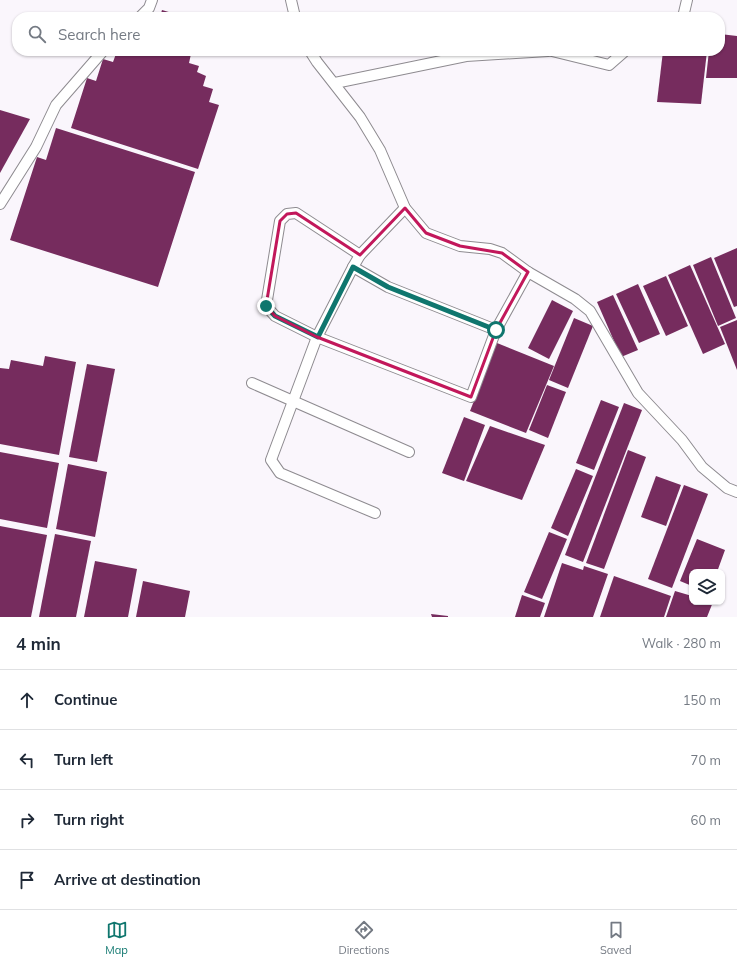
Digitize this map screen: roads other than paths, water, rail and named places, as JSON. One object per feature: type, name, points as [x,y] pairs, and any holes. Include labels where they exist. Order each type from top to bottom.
[{"type":"street","points":[[145,12],[149,8],[152,0]]},
{"type":"street","points":[[291,0],[294,12]]},
{"type":"street","points":[[684,12],[687,0]]},
{"type":"street","points":[[0,204],[36,147],[56,106],[99,56]]},
{"type":"street","points":[[313,56],[360,117],[380,150],[405,208],[426,233],[460,246],[490,249],[502,253],[528,272],[575,299],[590,311],[638,393],[682,440],[702,467],[727,488],[737,492]]},
{"type":"street","points":[[335,83],[466,56]]},
{"type":"street","points":[[572,56],[609,65],[619,56]]},
{"type":"street","points":[[376,513],[280,473],[271,460],[318,337],[353,267],[360,255],[405,208]]},
{"type":"street","points":[[360,255],[296,213],[287,214],[280,221],[266,306],[275,316],[318,337],[471,397],[496,330],[528,272]]},
{"type":"street","points":[[353,267],[388,287],[496,330]]},
{"type":"street","points":[[252,383],[409,452]]}]
